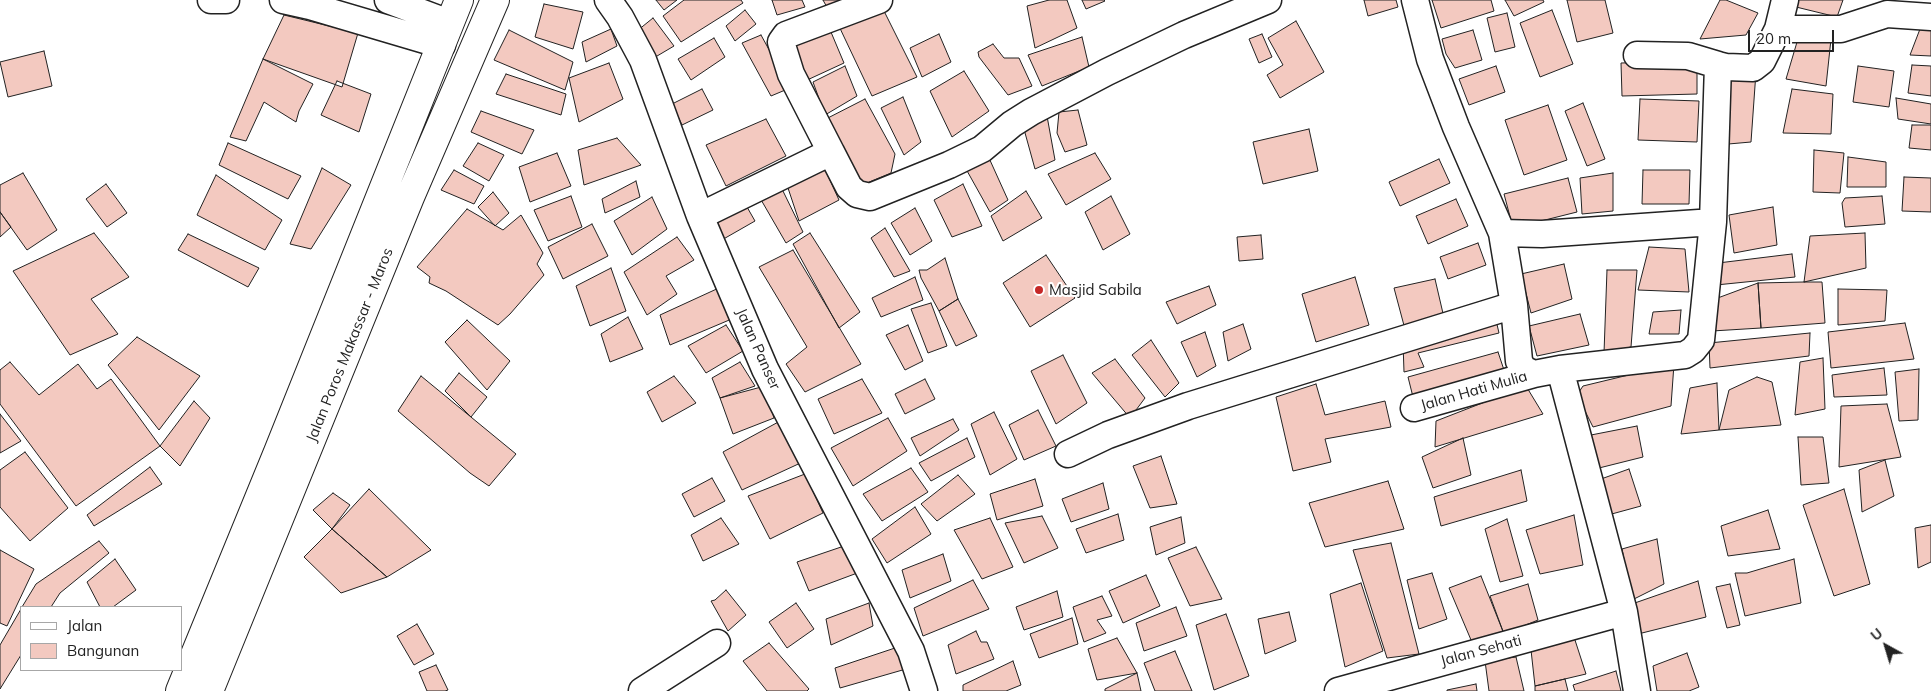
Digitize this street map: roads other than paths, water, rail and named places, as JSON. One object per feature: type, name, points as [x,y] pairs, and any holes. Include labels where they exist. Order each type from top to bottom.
[{"type":"highway","name":"Jalan Poros Makassar - Maros","points":[[209,691],[410,197],[495,0]]},
{"type":"highway","name":"Jalan Poros Makassar - Maros","points":[[180,691],[450,23]]},
{"type":"street","points":[[211,0],[226,0]]},
{"type":"street","points":[[283,0],[310,6],[450,23]]},
{"type":"street","points":[[388,0],[450,23]]},
{"type":"street","name":"Jalan Panser","points":[[608,0],[620,17],[642,60],[700,216],[765,369],[911,651],[924,691]]},
{"type":"street","points":[[879,0],[786,35],[780,42],[791,74],[849,187],[857,194],[870,197],[949,165],[982,149],[1012,124],[1107,72],[1184,35],[1268,0]]},
{"type":"street","points":[[1415,0],[1434,68],[1456,128],[1502,233],[1514,305],[1519,361],[1523,369],[1534,374]]},
{"type":"street","points":[[1637,54],[1688,56],[1726,68],[1754,68],[1762,61],[1778,28],[1785,0]]},
{"type":"street","points":[[1778,28],[1840,29],[1887,14],[1931,16]]},
{"type":"street","name":"Jalan Hati Mulia","points":[[1414,408],[1534,374],[1560,369],[1685,355],[1693,350],[1701,340],[1713,222],[1718,65]]},
{"type":"street","points":[[700,216],[830,152]]},
{"type":"street","points":[[1502,233],[1542,234],[1713,222]]},
{"type":"street","points":[[1068,454],[1108,435],[1188,406],[1514,305]]},
{"type":"street","points":[[1560,369],[1624,612],[1636,691]]},
{"type":"street","name":"Jalan Sehati","points":[[1338,691],[1624,612]]},
{"type":"street","points":[[642,691],[717,643]]},
{"type":"place","name":"Masjid Sabila","points":[[1039,290]]}]
